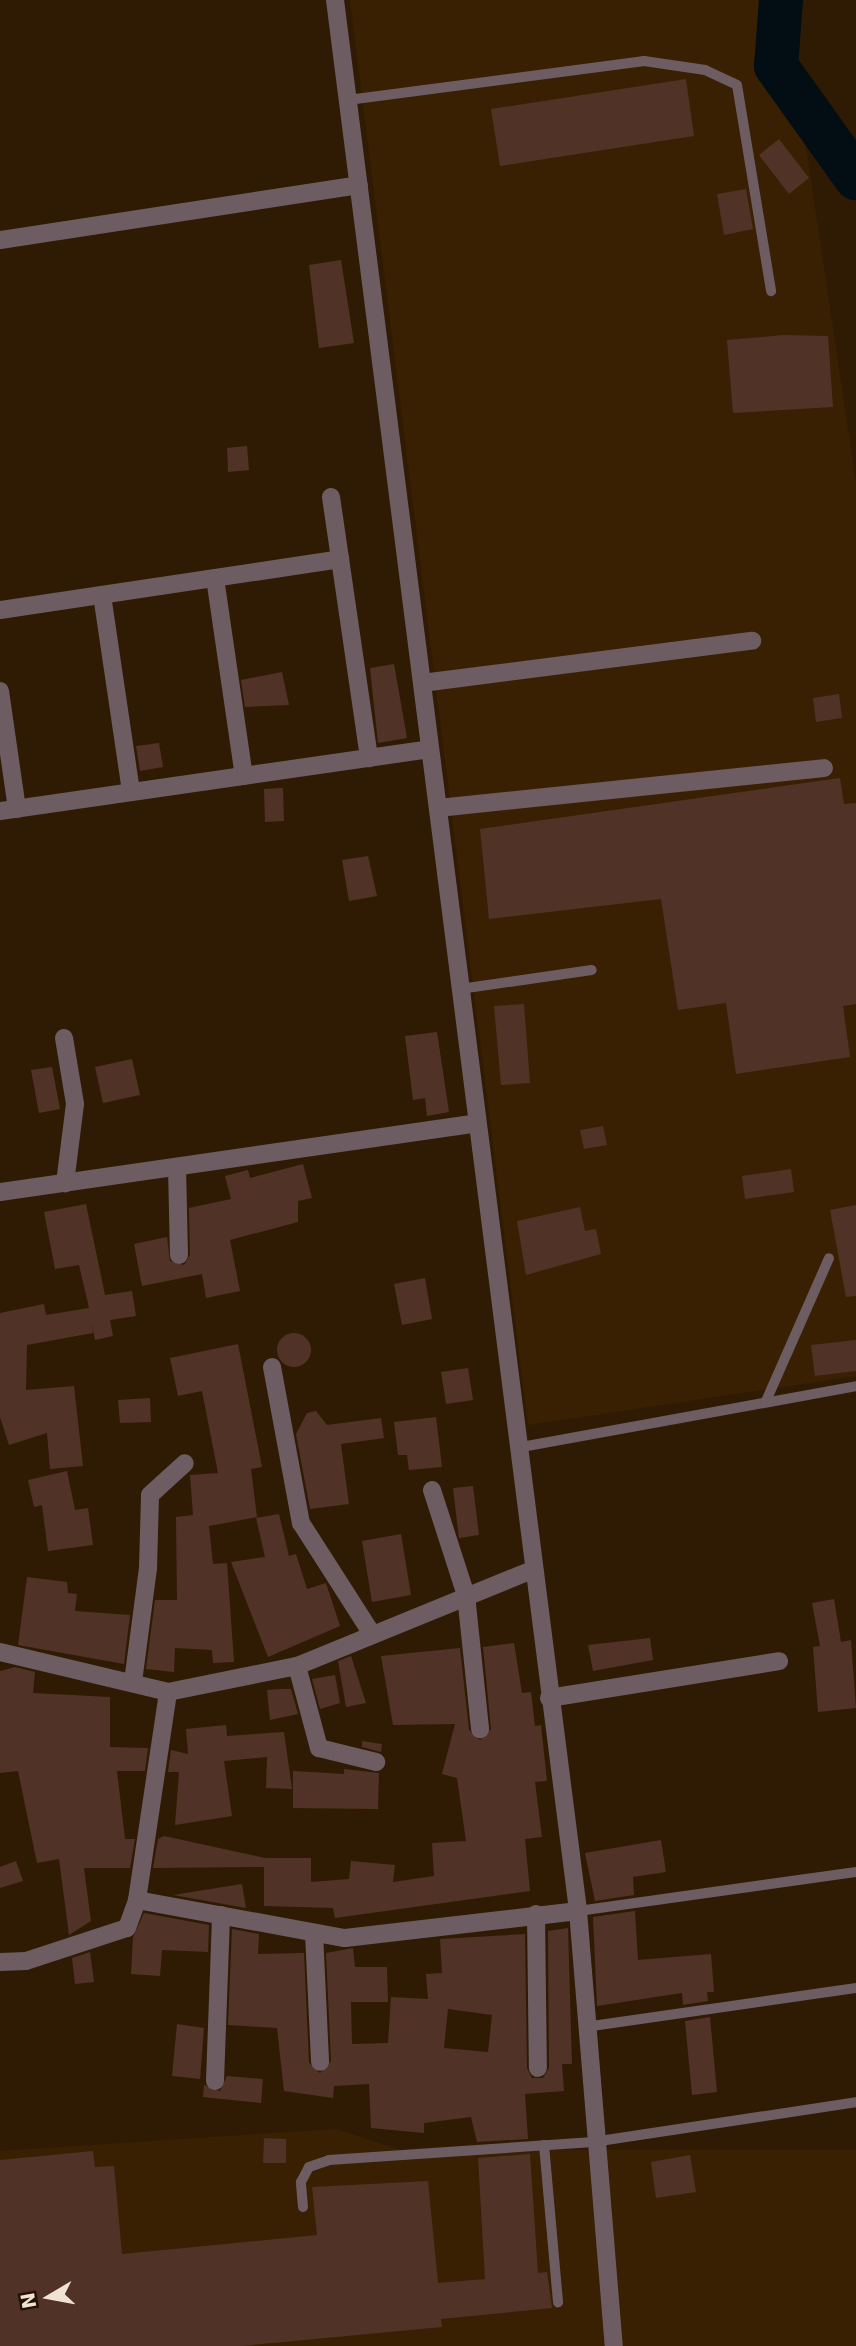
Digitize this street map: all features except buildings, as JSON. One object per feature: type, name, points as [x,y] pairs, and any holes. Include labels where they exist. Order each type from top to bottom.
[{"type":"street","points":[[335,0],[516,1448],[578,1911],[593,2142],[614,2346]]},
{"type":"street","points":[[0,240],[359,185]]},
{"type":"street","points":[[331,497],[369,758]]},
{"type":"street","points":[[0,610],[340,559]]},
{"type":"street","points":[[215,578],[244,776]]},
{"type":"street","points":[[102,595],[131,792]]},
{"type":"street","points":[[422,683],[752,641]]},
{"type":"street","points":[[0,691],[9,810],[430,749]]},
{"type":"street","points":[[438,808],[824,768]]},
{"type":"street","points":[[64,1038],[75,1104],[65,1183]]},
{"type":"street","points":[[0,1192],[477,1123]]},
{"type":"street","points":[[177,1167],[179,1255]]},
{"type":"street","points":[[272,1367],[301,1523],[372,1634]]},
{"type":"street","points":[[132,1682],[148,1568],[150,1495],[185,1463]]},
{"type":"street","points":[[432,1490],[466,1595],[480,1729]]},
{"type":"street","points":[[0,1652],[168,1692],[297,1666],[532,1570]]},
{"type":"street","points":[[549,1698],[779,1661]]},
{"type":"street","points":[[297,1666],[319,1748],[376,1762]]},
{"type":"street","points":[[0,1962],[26,1961],[117,1936],[138,1900],[168,1692]]},
{"type":"street","points":[[138,1900],[345,1938],[578,1911]]},
{"type":"street","points":[[215,2081],[221,1914]]},
{"type":"street","points":[[536,1914],[538,2068]]},
{"type":"street","points":[[314,1933],[320,2062]]},
{"type":"lane","points":[[348,100],[644,61],[705,70],[737,85],[771,291]]},
{"type":"lane","points":[[460,989],[592,970]]},
{"type":"lane","points":[[766,1401],[829,1258]]},
{"type":"lane","points":[[516,1448],[856,1386]]},
{"type":"lane","points":[[578,1911],[856,1872]]},
{"type":"lane","points":[[584,2027],[856,1988]]},
{"type":"lane","points":[[303,2207],[301,2182],[309,2167],[329,2160],[593,2142],[856,2102]]},
{"type":"lane","points":[[544,2145],[558,2302]]},
{"type":"shaded area","points":[[350,0],[784,0],[856,483],[856,1376],[528,1425]]},
{"type":"shaded area","points":[[336,2129],[400,2150],[856,2150],[856,2346],[0,2346],[0,2151]]},
{"type":"waterway","points":[[781,0],[776,66],[856,178]]}]
